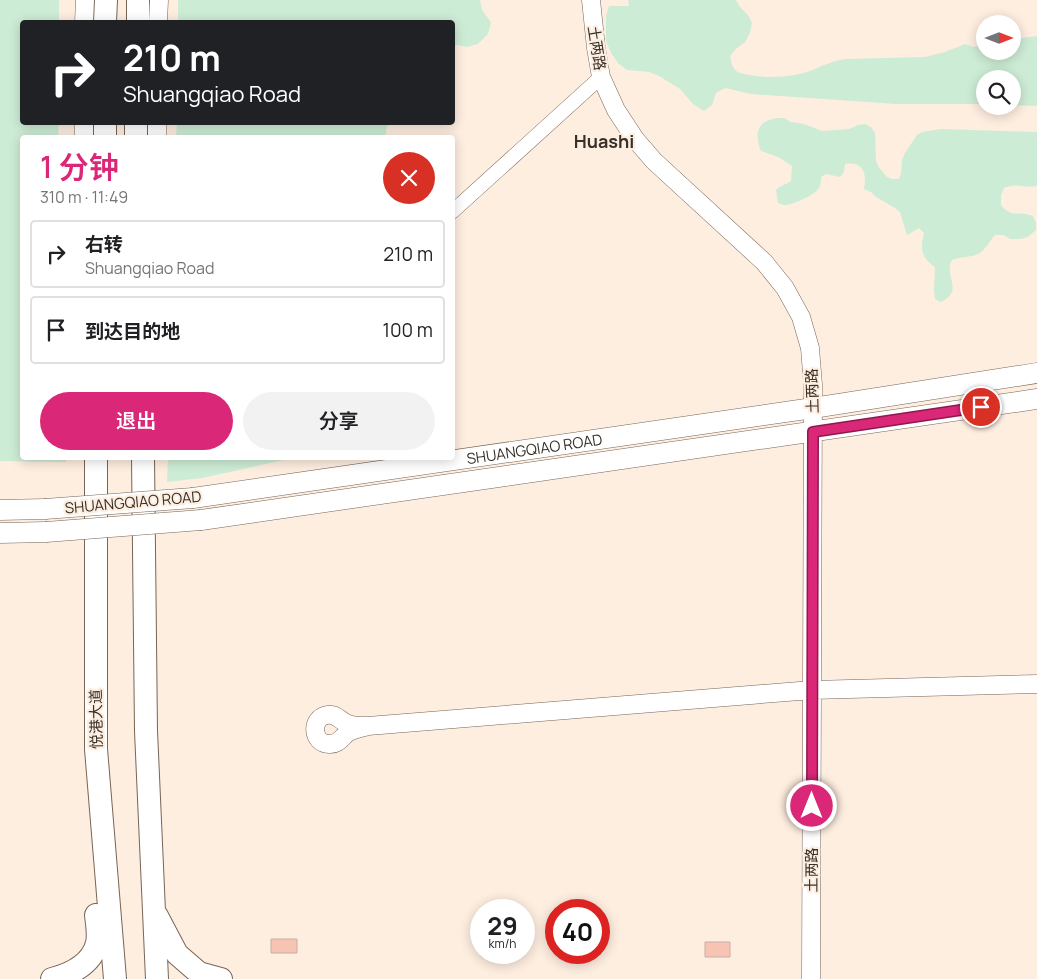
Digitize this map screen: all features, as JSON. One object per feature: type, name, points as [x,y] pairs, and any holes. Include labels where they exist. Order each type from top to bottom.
[{"type":"main road","points":[[105,20],[106,0]]},
{"type":"main road","points":[[138,0],[138,20]]},
{"type":"main road","name":"SHUANGQIAO ROAD","points":[[455,460],[813,408],[1037,373]]},
{"type":"main road","name":"SHUANGQIAO ROAD","points":[[0,533],[46,532],[202,520],[1037,399]]},
{"type":"main road","name":"悦港大道","points":[[96,460],[96,749],[115,979]]},
{"type":"main road","points":[[143,460],[146,732],[157,979]]},
{"type":"main road","name":"SHUANGQIAO ROAD","points":[[0,510],[45,509],[193,498],[455,460]]},
{"type":"main road","points":[[52,979],[64,976],[86,963],[93,954],[98,942],[93,859],[96,749]]},
{"type":"main road","points":[[154,910],[177,954],[199,973],[221,979]]},
{"type":"street","points":[[84,0],[84,20]]},
{"type":"street","points":[[158,20],[159,0]]},
{"type":"street","name":"土两路","points":[[591,0],[596,48],[602,77],[616,110],[634,139],[654,161],[764,262],[786,288],[801,317],[810,348],[813,385],[811,979]]},
{"type":"street","points":[[455,209],[602,77]]},
{"type":"street","points":[[368,726],[812,690],[1037,684]]},
{"type":"green space","points":[[0,0],[59,0],[59,20],[20,20],[20,125],[59,125],[58,135],[20,135],[20,460],[66,460],[66,462],[0,461]]},
{"type":"green space","points":[[178,0],[480,0],[482,10],[491,22],[488,34],[478,44],[467,47],[455,46],[455,20],[178,20]]},
{"type":"green space","points":[[628,0],[736,0],[752,23],[750,33],[745,42],[730,56],[732,64],[738,72],[766,77],[800,74],[845,59],[925,57],[965,44],[976,46],[976,60],[1021,60],[1021,38],[1037,36],[1037,106],[1021,105],[1021,70],[976,70],[976,104],[896,104],[751,94],[725,88],[716,93],[712,105],[704,111],[693,104],[680,89],[659,76],[649,72],[627,70],[618,63],[606,41],[606,16],[609,6],[629,6]]},
{"type":"green space","points":[[784,118],[791,122],[804,124],[822,131],[849,129],[865,124],[871,127],[875,133],[876,161],[878,166],[887,177],[892,179],[899,179],[905,153],[917,135],[922,132],[941,129],[1037,132],[1037,186],[1009,186],[1004,188],[1001,195],[1001,205],[1009,212],[1033,216],[1036,230],[1028,237],[1020,239],[1010,239],[1004,235],[995,235],[978,254],[952,260],[950,272],[952,293],[941,302],[935,299],[935,267],[928,261],[922,249],[924,233],[919,228],[907,235],[900,212],[864,189],[865,179],[863,170],[860,167],[845,164],[844,172],[840,177],[826,174],[821,177],[819,188],[808,197],[789,205],[778,203],[776,190],[791,181],[792,166],[778,157],[761,151],[758,133],[759,129],[766,122]]},
{"type":"green space","points":[[177,125],[388,125],[386,135],[176,135]]},
{"type":"green space","points":[[168,460],[284,460],[202,478],[167,482]]},
{"type":"building","points":[[271,939],[297,939],[297,953],[271,953]]},
{"type":"building","points":[[705,942],[730,942],[730,957],[705,957]]},
{"type":"district","name":"Huashi","points":[[604,141]]},
{"type":"route","points":[[812,806],[813,432],[981,407]]}]
